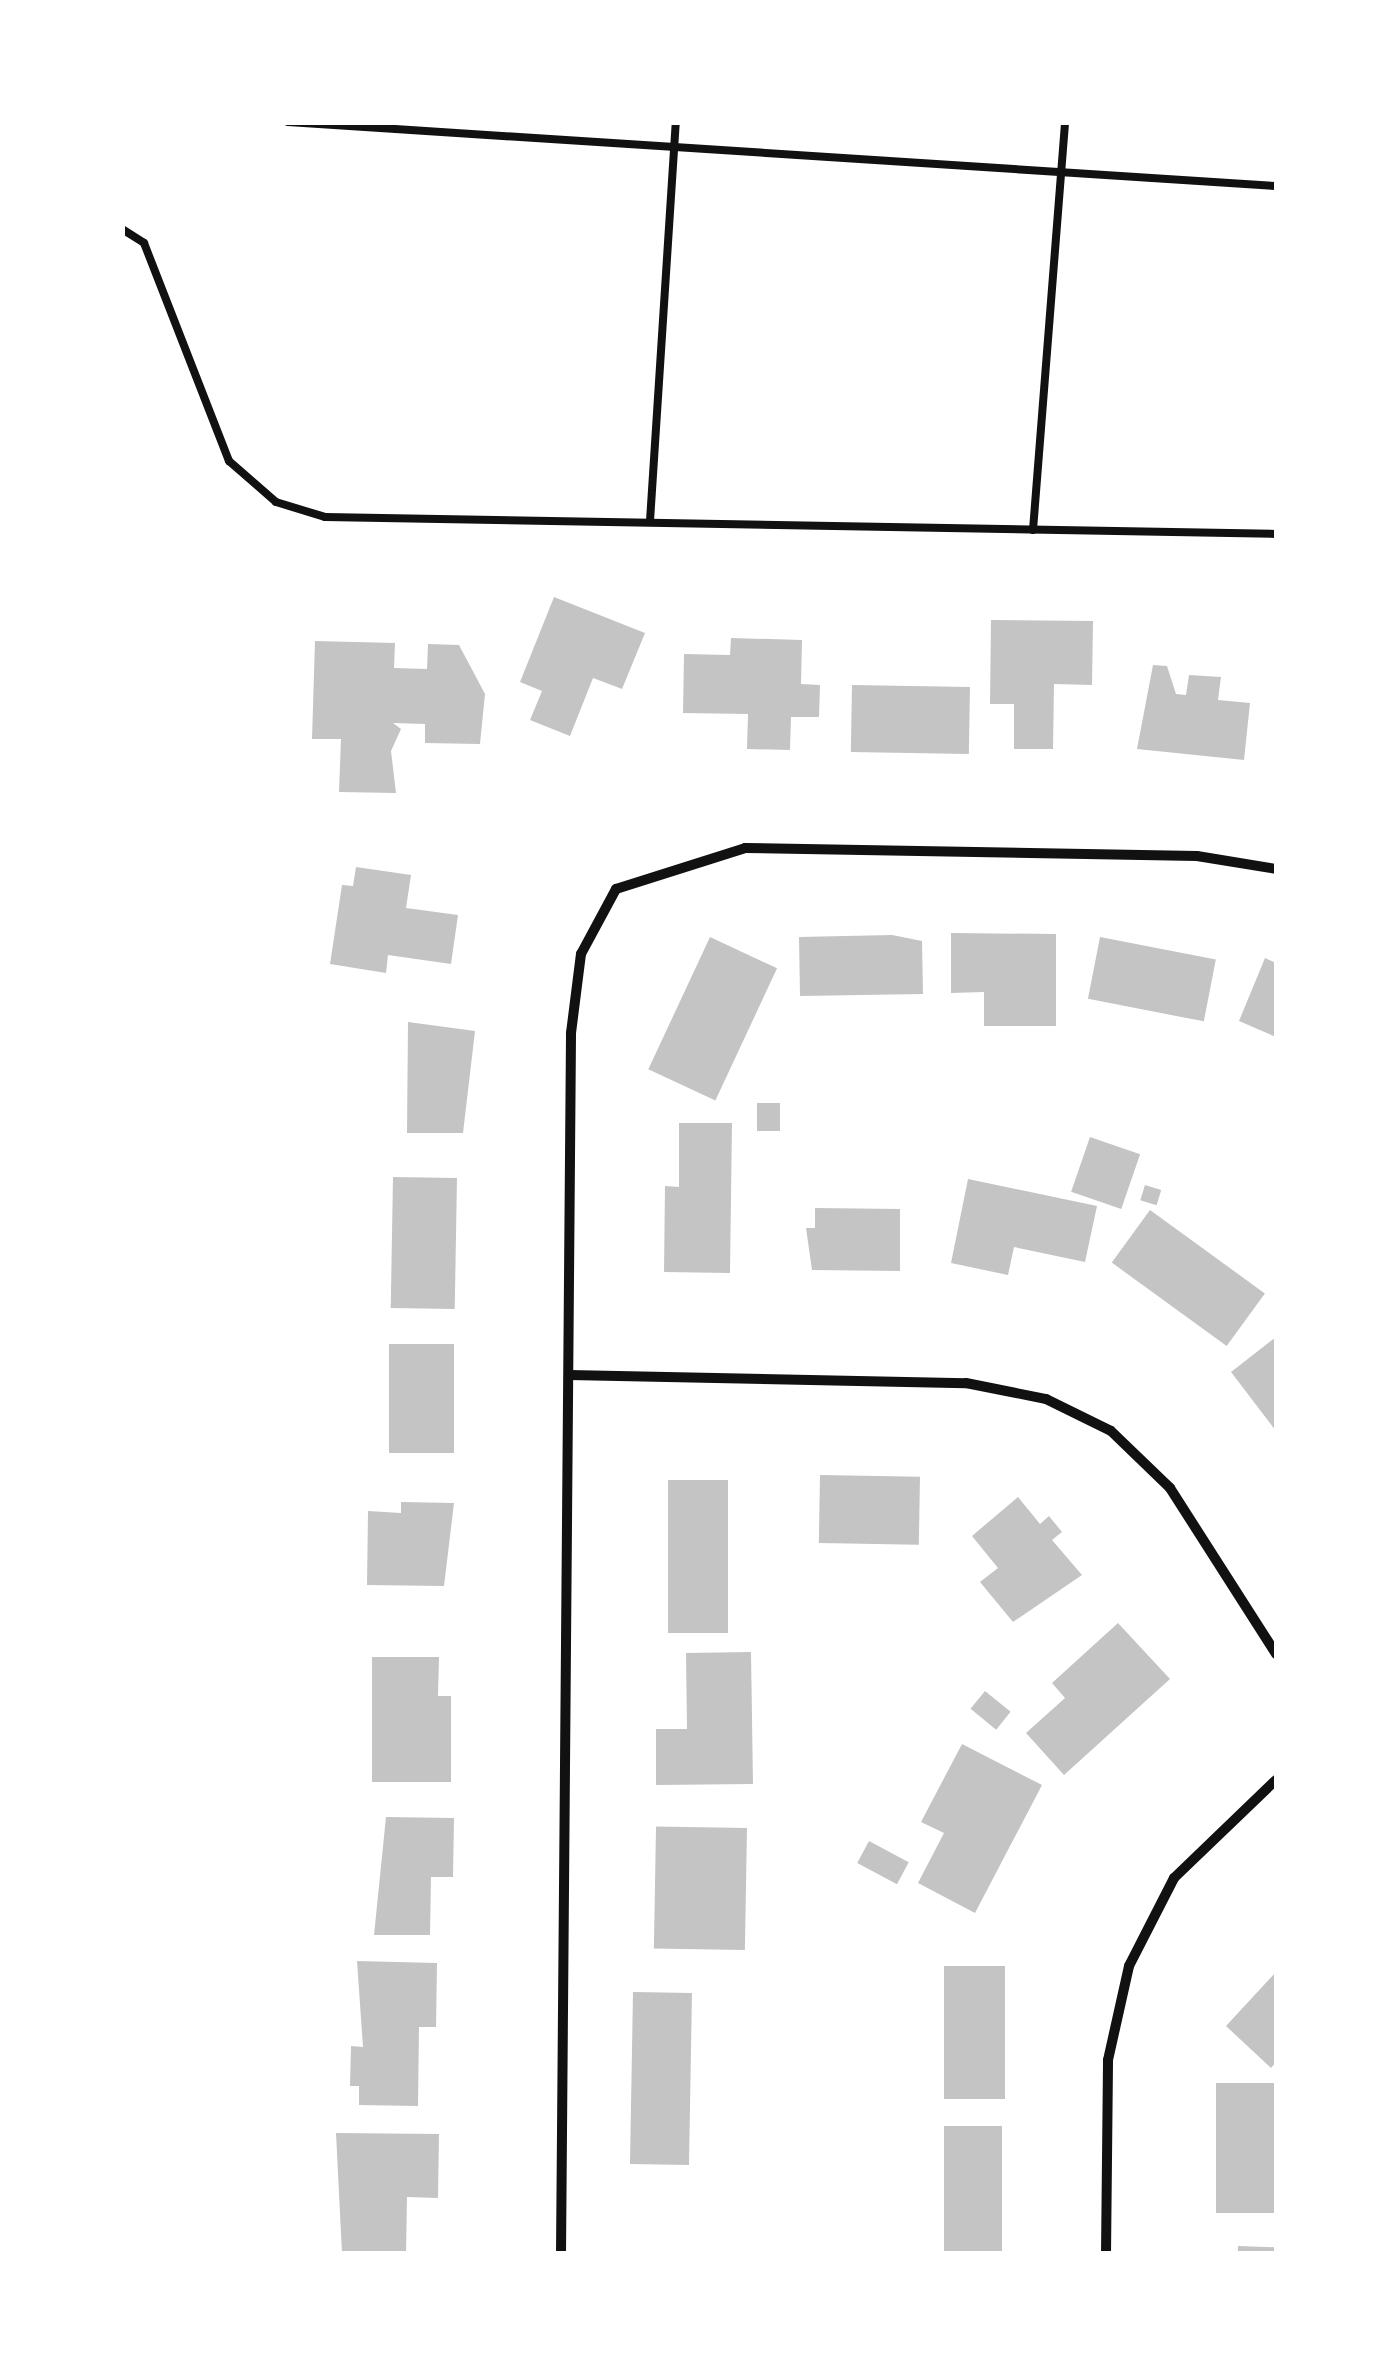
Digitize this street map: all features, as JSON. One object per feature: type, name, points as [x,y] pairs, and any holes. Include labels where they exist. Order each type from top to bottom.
[{"type":"street","points":[[561,2254],[571,1033],[581,954],[616,890],[745,848],[1198,856],[1276,868]]},
{"type":"street","points":[[569,1375],[966,1383],[1046,1399],[1111,1431],[1170,1488],[1276,1654]]},
{"type":"street","points":[[1106,2254],[1108,2060],[1130,1966],[1174,1878],[1276,1780]]},
{"type":"lane","points":[[288,122],[1276,186]]},
{"type":"lane","points":[[650,521],[676,122]]},
{"type":"lane","points":[[1033,530],[1065,122]]},
{"type":"lane","points":[[122,229],[144,243],[228,461],[276,502],[325,517],[1276,534]]},
{"type":"building","points":[[554,597],[645,633],[622,689],[593,678],[570,736],[530,720],[542,691],[520,682]]},
{"type":"building","points":[[991,620],[1093,621],[1092,685],[1054,684],[1053,749],[1014,749],[1014,704],[990,704]]},
{"type":"building","points":[[731,638],[802,640],[801,684],[820,685],[819,717],[791,717],[790,750],[747,749],[748,714],[683,713],[684,654],[730,655]]},
{"type":"building","points":[[315,641],[395,643],[394,668],[427,669],[428,644],[459,645],[485,694],[480,744],[425,743],[425,724],[393,723],[401,729],[391,751],[396,793],[339,792],[341,739],[312,739]]},
{"type":"building","points":[[1153,665],[1167,666],[1176,694],[1186,695],[1189,675],[1221,677],[1218,700],[1250,703],[1244,760],[1137,749]]},
{"type":"building","points":[[852,685],[970,687],[969,754],[851,752]]},
{"type":"building","points":[[356,867],[411,875],[406,908],[458,915],[451,964],[388,955],[386,973],[330,964],[342,885],[353,886]]},
{"type":"building","points":[[951,933],[1056,934],[1056,1026],[984,1026],[984,992],[951,993]]},
{"type":"building","points":[[892,935],[922,941],[923,994],[800,996],[799,937]]},
{"type":"building","points":[[710,937],[777,968],[715,1101],[648,1069]]},
{"type":"building","points":[[1100,937],[1216,960],[1204,1021],[1088,999]]},
{"type":"building","points":[[1265,958],[1276,963],[1276,1037],[1239,1021]]},
{"type":"building","points":[[408,1022],[475,1031],[463,1133],[407,1133]]},
{"type":"building","points":[[757,1103],[780,1103],[780,1131],[757,1131]]},
{"type":"building","points":[[679,1123],[732,1123],[730,1273],[664,1272],[665,1186],[679,1187]]},
{"type":"building","points":[[1090,1137],[1140,1154],[1121,1209],[1071,1192]]},
{"type":"building","points":[[393,1177],[457,1178],[455,1309],[391,1308]]},
{"type":"building","points":[[968,1179],[1097,1206],[1085,1262],[1014,1247],[1008,1275],[951,1263]]},
{"type":"building","points":[[1145,1185],[1161,1190],[1157,1205],[1140,1200]]},
{"type":"building","points":[[815,1208],[900,1209],[900,1271],[812,1270],[806,1228],[815,1228]]},
{"type":"building","points":[[1150,1210],[1265,1293],[1227,1346],[1112,1263]]},
{"type":"building","points":[[1276,1337],[1276,1431],[1231,1372]]},
{"type":"building","points":[[389,1344],[454,1344],[454,1453],[389,1453]]},
{"type":"building","points":[[820,1475],[920,1477],[919,1545],[819,1543]]},
{"type":"building","points":[[668,1480],[728,1480],[728,1633],[668,1633]]},
{"type":"building","points":[[1018,1497],[1040,1524],[1049,1516],[1062,1532],[1052,1540],[1082,1575],[1013,1622],[980,1582],[998,1568],[972,1536]]},
{"type":"building","points":[[401,1502],[454,1503],[444,1586],[367,1585],[368,1511],[401,1513]]},
{"type":"building","points":[[1118,1623],[1170,1679],[1064,1775],[1026,1733],[1065,1698],[1052,1683]]},
{"type":"building","points":[[751,1652],[753,1784],[656,1785],[656,1729],[687,1729],[686,1653]]},
{"type":"building","points":[[372,1657],[439,1657],[438,1696],[451,1696],[451,1782],[372,1782]]},
{"type":"building","points":[[985,1691],[1011,1712],[996,1730],[971,1709]]},
{"type":"building","points":[[962,1744],[1042,1785],[975,1913],[918,1883],[944,1833],[921,1822]]},
{"type":"building","points":[[386,1817],[454,1818],[453,1877],[431,1877],[430,1935],[374,1935]]},
{"type":"building","points":[[656,1826],[747,1828],[745,1950],[654,1948]]},
{"type":"building","points":[[869,1841],[909,1862],[897,1884],[857,1863]]},
{"type":"building","points":[[357,1961],[437,1963],[436,2027],[419,2027],[418,2106],[359,2105],[359,2086],[350,2086],[351,2046],[363,2047]]},
{"type":"building","points":[[944,1966],[1005,1966],[1005,2099],[944,2099]]},
{"type":"building","points":[[1276,1972],[1276,2062],[1271,2068],[1226,2026]]},
{"type":"building","points":[[633,1992],[692,1993],[689,2165],[630,2164]]},
{"type":"building","points":[[1216,2083],[1276,2083],[1276,2213],[1216,2213]]},
{"type":"building","points":[[944,2126],[1002,2126],[1002,2254],[944,2254]]},
{"type":"building","points":[[336,2133],[439,2134],[438,2198],[407,2197],[406,2254],[342,2254]]},
{"type":"building","points":[[1238,2246],[1276,2247],[1276,2254],[1238,2254]]}]
